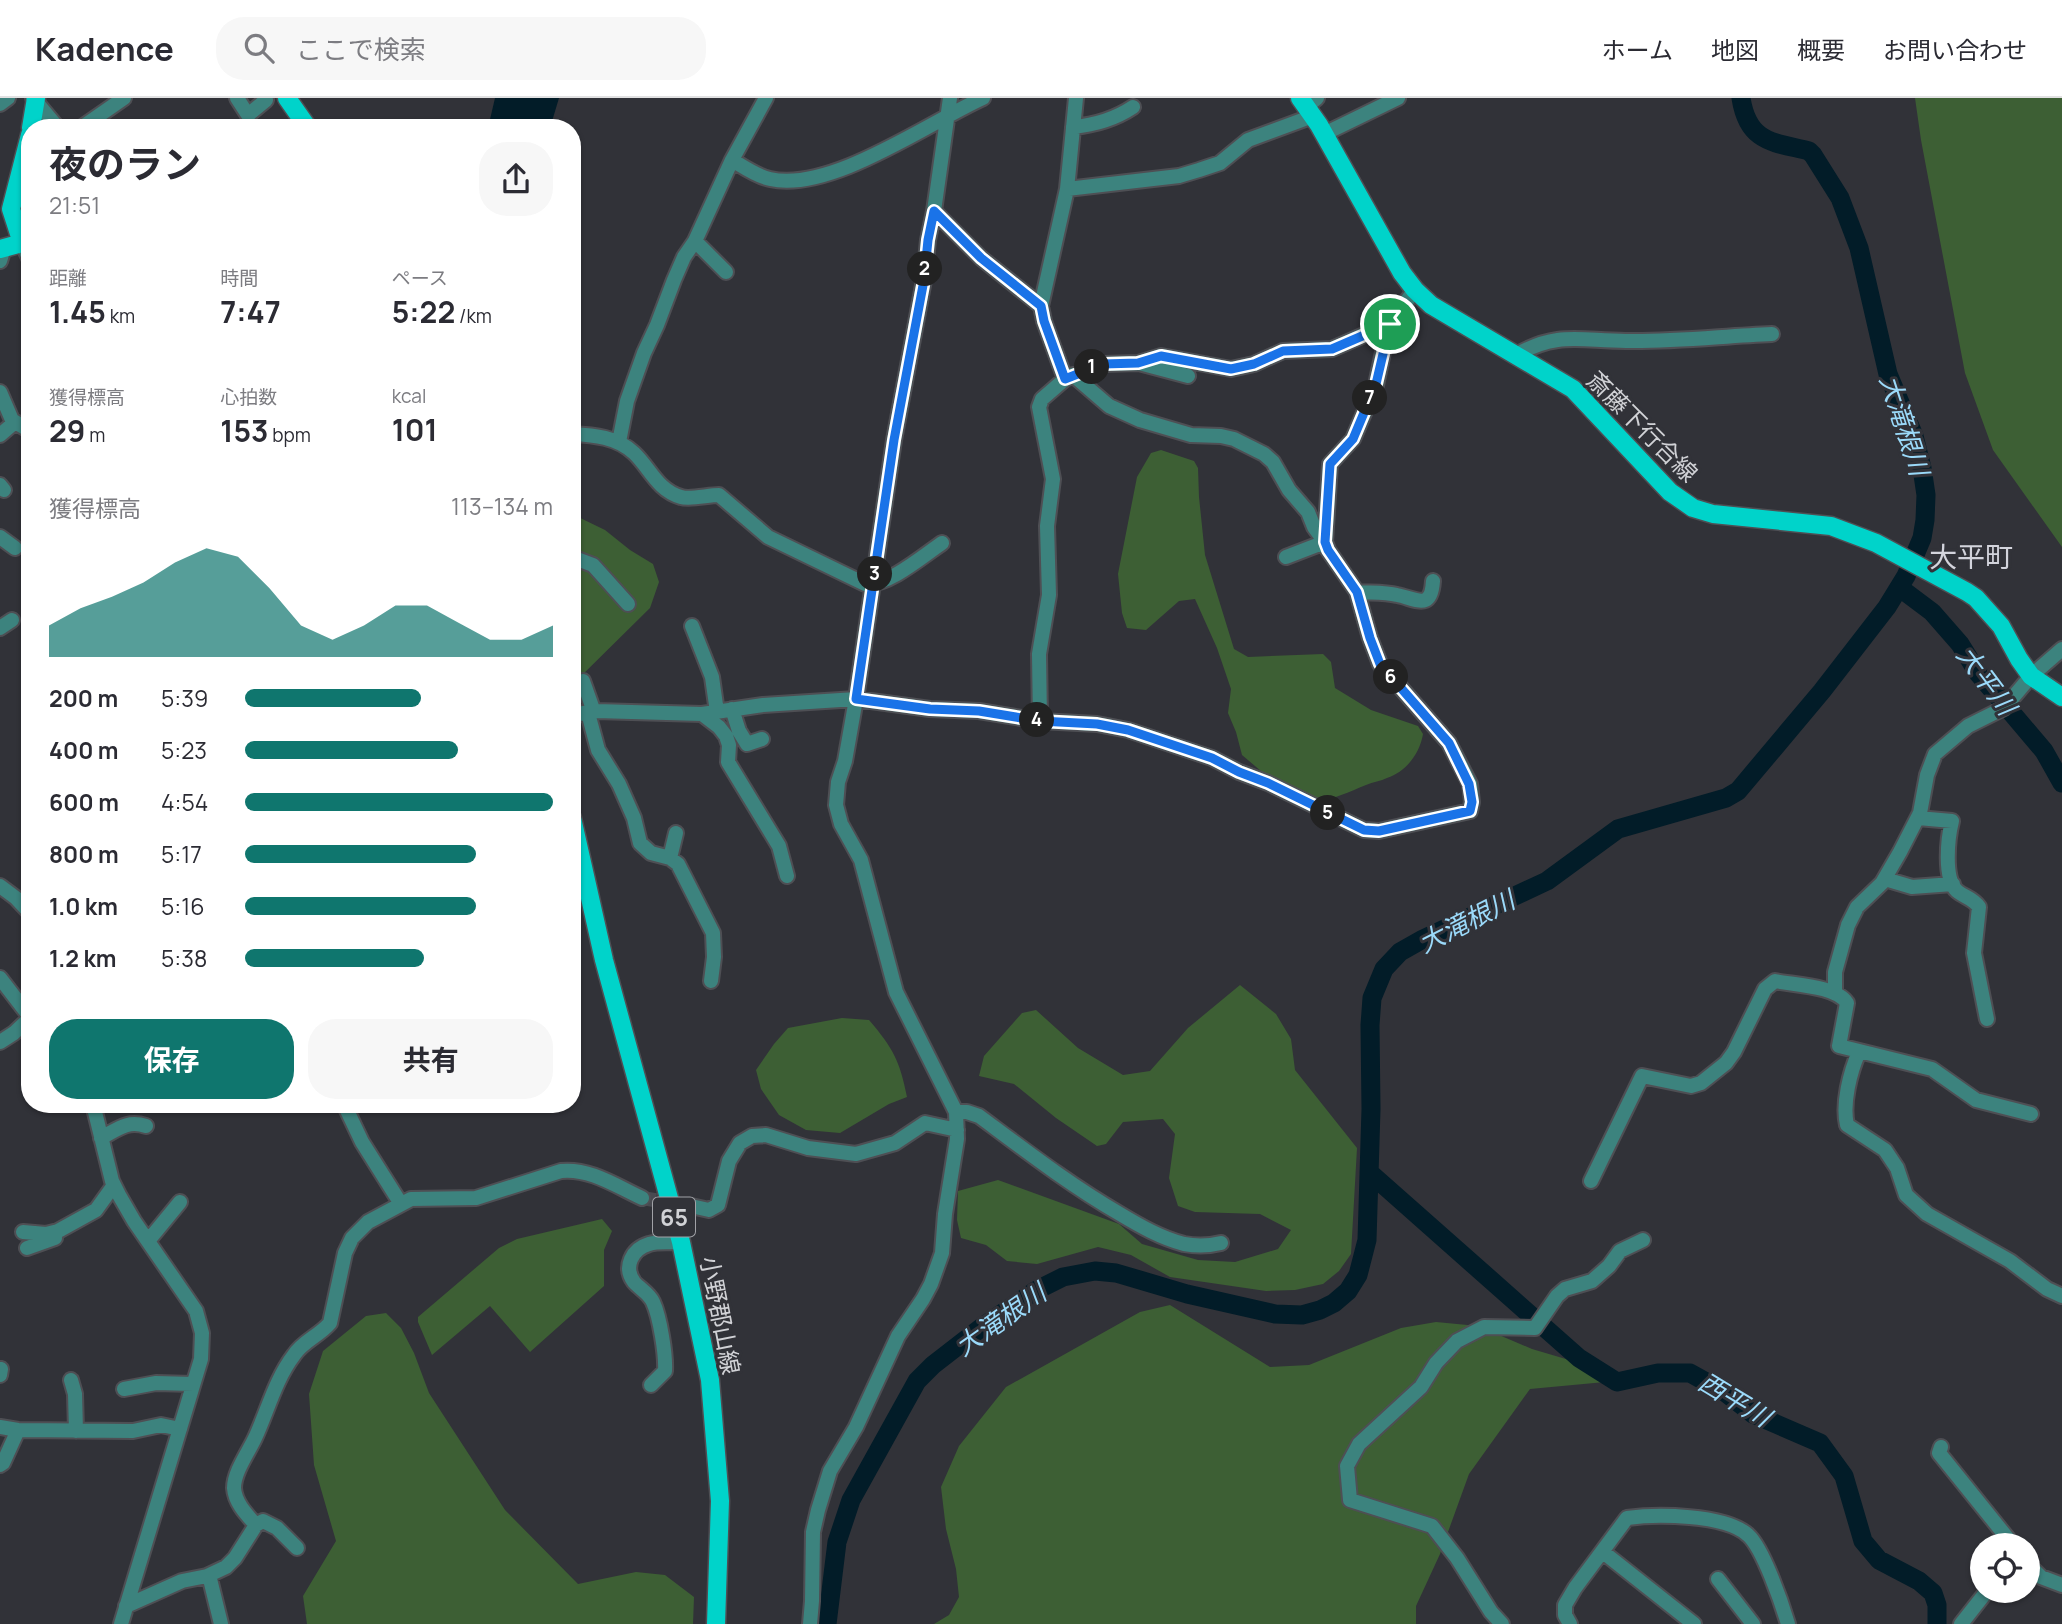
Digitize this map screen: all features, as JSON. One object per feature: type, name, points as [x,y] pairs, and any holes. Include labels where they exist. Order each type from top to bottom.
[{"type":"main road","points":[[287,98],[301,119]]},
{"type":"main road","points":[[32,119],[35,99]]},
{"type":"main road","name":"斎藤下行合線","points":[[1309,105],[1402,273],[1431,305],[1573,389],[1670,492],[1693,508],[1713,514],[1831,527],[1881,545],[1976,598],[2001,626],[2031,676],[2062,697]]},
{"type":"main road","points":[[21,170],[11,209],[21,231]]},
{"type":"main road","points":[[1,253],[21,244]]},
{"type":"main road","name":"小野郡山線","points":[[581,858],[604,960],[681,1242],[710,1380],[720,1501],[716,1624]]},
{"type":"street","points":[[0,104],[8,98]]},
{"type":"street","points":[[94,119],[124,98]]},
{"type":"street","points":[[237,98],[248,115],[266,100]]},
{"type":"street","points":[[619,442],[626,401],[643,353],[684,257],[695,241],[732,160],[766,98]]},
{"type":"street","points":[[810,1624],[813,1601],[813,1532],[818,1510],[830,1471],[856,1427],[898,1336],[923,1299],[938,1265],[942,1253],[957,1130],[956,1112],[896,992],[861,860],[841,824],[836,805],[838,782],[845,761],[856,699],[894,440],[924,280],[950,98]]},
{"type":"street","points":[[732,160],[772,180],[802,181],[856,165],[984,98]]},
{"type":"street","points":[[581,714],[702,714],[856,699],[930,709],[979,711],[1040,721],[1097,724],[1157,739],[1212,758],[1364,830],[1379,831],[1470,811],[1472,802],[1469,784],[1449,743],[1380,664],[1357,592],[1276,466],[1264,454],[1234,439],[1191,435],[1140,421],[1109,406],[1069,377],[1044,321],[1041,306],[1067,189],[1076,98]]},
{"type":"street","points":[[1324,134],[1398,98]]},
{"type":"street","points":[[35,99],[51,119]]},
{"type":"street","points":[[1067,189],[1179,176],[1220,163],[1248,140],[1309,105]]},
{"type":"street","points":[[1073,128],[1119,116],[1133,107]]},
{"type":"street","points":[[934,211],[981,258],[1041,306]]},
{"type":"street","points":[[695,241],[726,272]]},
{"type":"street","points":[[1325,542],[1330,464],[1353,439],[1376,384],[1390,324],[1415,290]]},
{"type":"street","points":[[1040,721],[1039,654],[1049,595],[1047,526],[1053,479],[1039,407],[1042,399],[1069,377],[1103,364],[1138,363],[1161,356],[1231,369],[1254,364],[1283,351],[1332,349],[1390,324]]},
{"type":"street","points":[[1516,355],[1531,346],[1555,339],[1625,341],[1772,334]]},
{"type":"street","points":[[1138,363],[1188,376]]},
{"type":"street","points":[[0,392],[15,422],[21,426]]},
{"type":"street","points":[[0,435],[15,422]]},
{"type":"street","points":[[581,435],[619,442],[634,453],[659,484],[679,497],[719,495],[768,537],[852,579],[874,585],[906,568],[942,543]]},
{"type":"street","points":[[0,537],[15,548]]},
{"type":"street","points":[[1286,557],[1325,542]]},
{"type":"street","points":[[581,560],[593,565],[628,604]]},
{"type":"street","points":[[1357,592],[1398,595],[1421,601],[1427,600],[1430,595],[1433,580]]},
{"type":"street","points":[[692,626],[725,711],[747,744],[762,738]]},
{"type":"street","points":[[1835,992],[1835,972],[1848,925],[1857,907],[1885,878],[1918,818],[1927,775],[1935,754],[1968,726],[2004,708],[2031,676],[2062,649]]},
{"type":"street","points":[[583,681],[598,750],[619,784],[634,818],[640,843],[651,853],[670,858],[678,864],[713,933],[711,981]]},
{"type":"street","points":[[702,714],[726,736],[729,745],[728,762],[779,846],[787,876]]},
{"type":"street","points":[[1918,818],[1952,821],[1948,835],[1948,867],[1955,889],[1979,907],[1974,953],[1987,1019]]},
{"type":"street","points":[[670,858],[676,833]]},
{"type":"street","points":[[1885,878],[1912,887],[1953,884]]},
{"type":"street","points":[[0,886],[21,903]]},
{"type":"street","points":[[0,978],[21,1005]]},
{"type":"street","points":[[1591,1181],[1642,1076],[1691,1086],[1701,1083],[1726,1063],[1765,989],[1776,981],[1835,992],[1847,1003],[1839,1046],[1932,1069],[1976,1100],[2031,1114]]},
{"type":"street","points":[[0,1042],[21,1027]]},
{"type":"street","points":[[1859,1052],[1854,1062],[1849,1092],[1845,1117],[1847,1125],[1885,1150],[1897,1168],[1906,1195],[1927,1214],[2010,1261],[2047,1289],[2062,1296]]},
{"type":"street","points":[[956,1112],[979,1116],[1040,1164],[1100,1203],[1160,1236],[1186,1244],[1221,1243]]},
{"type":"street","points":[[95,1113],[114,1185],[148,1241],[176,1279],[200,1321],[202,1346],[121,1624]]},
{"type":"street","points":[[349,1113],[362,1142],[401,1204]]},
{"type":"street","points":[[691,1206],[709,1210],[718,1205],[729,1161],[740,1143],[752,1136],[766,1135],[808,1148],[856,1154],[895,1143],[925,1123],[957,1130]]},
{"type":"street","points":[[101,1138],[127,1124],[146,1126]]},
{"type":"street","points":[[256,1525],[238,1501],[234,1483],[275,1385],[298,1350],[330,1323],[345,1253],[352,1238],[368,1222],[411,1199],[476,1198],[571,1170],[596,1177],[642,1198]]},
{"type":"street","points":[[23,1232],[46,1234],[58,1231],[96,1210],[114,1185]]},
{"type":"street","points":[[148,1241],[180,1202]]},
{"type":"street","points":[[27,1248],[74,1231],[83,1217]]},
{"type":"street","points":[[1502,1624],[1432,1526],[1350,1500],[1347,1466],[1359,1444],[1421,1387],[1436,1363],[1457,1341],[1484,1327],[1535,1328],[1557,1296],[1566,1289],[1591,1281],[1609,1266],[1620,1251],[1643,1240]]},
{"type":"street","points":[[651,1385],[662,1375],[665,1366],[659,1324],[653,1303],[633,1280],[629,1268],[637,1251],[651,1243],[681,1242]]},
{"type":"street","points":[[71,1380],[75,1394],[76,1431]]},
{"type":"street","points":[[124,1389],[156,1383],[193,1384]]},
{"type":"street","points":[[0,1427],[76,1431],[132,1431],[160,1426],[180,1429]]},
{"type":"street","points":[[0,1465],[4,1463],[18,1430]]},
{"type":"street","points":[[1941,1447],[1940,1452],[2004,1533]]},
{"type":"street","points":[[1570,1624],[1564,1615],[1565,1605],[1627,1518],[1647,1515],[1697,1517],[1729,1526],[1748,1535],[1780,1595],[1788,1624]]},
{"type":"street","points":[[126,1606],[182,1581],[209,1575],[231,1563],[256,1525],[262,1521],[269,1522],[297,1548]]},
{"type":"street","points":[[1603,1552],[1694,1624]]},
{"type":"street","points":[[209,1575],[221,1624]]},
{"type":"street","points":[[2040,1576],[2062,1585]]},
{"type":"street","points":[[1718,1579],[1754,1624]]},
{"type":"street","points":[[1961,1624],[1978,1603]]},
{"type":"green space","points":[[1915,98],[2062,98],[2062,547],[1993,450],[1965,373]]},
{"type":"green space","points":[[1161,450],[1194,461],[1198,468],[1205,555],[1234,649],[1248,657],[1323,654],[1331,662],[1335,688],[1371,710],[1418,726],[1423,734],[1419,748],[1411,761],[1400,771],[1385,779],[1315,802],[1268,777],[1242,755],[1228,713],[1231,689],[1217,648],[1195,599],[1179,601],[1146,630],[1127,628],[1122,613],[1118,574],[1137,477],[1151,453]]},
{"type":"green space","points":[[581,518],[605,530],[653,564],[659,582],[650,608],[581,676]]},
{"type":"green space","points":[[1240,985],[1276,1014],[1291,1039],[1295,1070],[1357,1148],[1351,1254],[1339,1271],[1323,1284],[1295,1290],[1266,1291],[1170,1277],[1131,1255],[1098,1247],[1037,1264],[1007,1261],[986,1245],[961,1238],[957,1220],[958,1191],[998,1180],[1119,1224],[1142,1244],[1198,1260],[1235,1262],[1278,1249],[1291,1230],[1260,1214],[1195,1212],[1178,1206],[1169,1178],[1175,1134],[1163,1119],[1123,1122],[1106,1144],[1097,1146],[1056,1118],[1014,1084],[979,1076],[984,1056],[1022,1013],[1036,1010],[1078,1048],[1123,1075],[1150,1071],[1188,1028]]},
{"type":"green space","points":[[842,1018],[869,1020],[890,1047],[907,1097],[889,1104],[840,1133],[806,1130],[779,1115],[761,1089],[756,1070],[788,1028]]},
{"type":"green space","points":[[602,1219],[612,1231],[604,1250],[604,1286],[530,1352],[490,1306],[432,1355],[418,1317],[499,1248],[517,1239]]},
{"type":"green space","points":[[1170,1305],[1270,1367],[1309,1365],[1401,1328],[1436,1322],[1478,1326],[1532,1349],[1603,1370],[1605,1382],[1530,1389],[1469,1474],[1440,1554],[1416,1606],[1416,1624],[934,1624],[949,1615],[959,1597],[941,1487],[959,1446],[1006,1387],[1140,1312]]},
{"type":"green space","points":[[386,1313],[401,1328],[429,1393],[505,1510],[578,1584],[636,1572],[665,1575],[694,1597],[693,1624],[307,1624],[303,1596],[336,1541],[314,1465],[309,1394],[323,1351],[366,1316]]},
{"type":"water","points":[[495,98],[559,98],[553,119],[490,119]]},
{"type":"waterway","name":"大滝根川","points":[[827,1624],[837,1542],[851,1500],[917,1381],[982,1327],[1035,1291],[1063,1277],[1095,1271],[1116,1273],[1187,1294],[1275,1314],[1302,1315],[1334,1303],[1348,1291],[1358,1275],[1367,1240],[1371,1109],[1370,1025],[1372,998],[1384,969],[1400,952],[1423,939],[1547,881],[1618,829],[1726,798],[1738,791],[1822,691],[1887,607],[1906,576],[1922,538],[1926,495],[1914,436],[1888,374],[1859,248],[1840,198],[1813,155],[1809,151],[1764,138],[1756,132],[1744,113],[1741,98]]},
{"type":"waterway","name":"大平川","points":[[1900,588],[1932,612],[1960,644],[1978,673],[2044,751],[2062,783]]},
{"type":"waterway","name":"西平川","points":[[1370,1173],[1579,1358],[1617,1382],[1658,1373],[1690,1373],[1726,1393],[1753,1414],[1820,1443],[1844,1476],[1863,1541],[1879,1560],[1919,1581],[1933,1593],[1937,1605],[1937,1624]]},
{"type":"tunnel","points":[[642,1198],[691,1206]]},
{"type":"district","name":"大平町","points":[[1971,556]]},
{"type":"route","points":[[934,211],[981,258],[1041,306],[1065,379],[1103,364],[1138,363],[1161,356],[1231,369],[1254,364],[1283,351],[1332,349],[1390,324],[1376,384],[1353,439],[1330,464],[1325,542],[1357,592],[1380,664],[1449,743],[1469,784],[1472,802],[1470,811],[1379,831],[1364,830],[1212,758],[1128,730],[1097,724],[1040,721],[979,711],[930,709],[856,699],[894,440],[934,211]]}]
